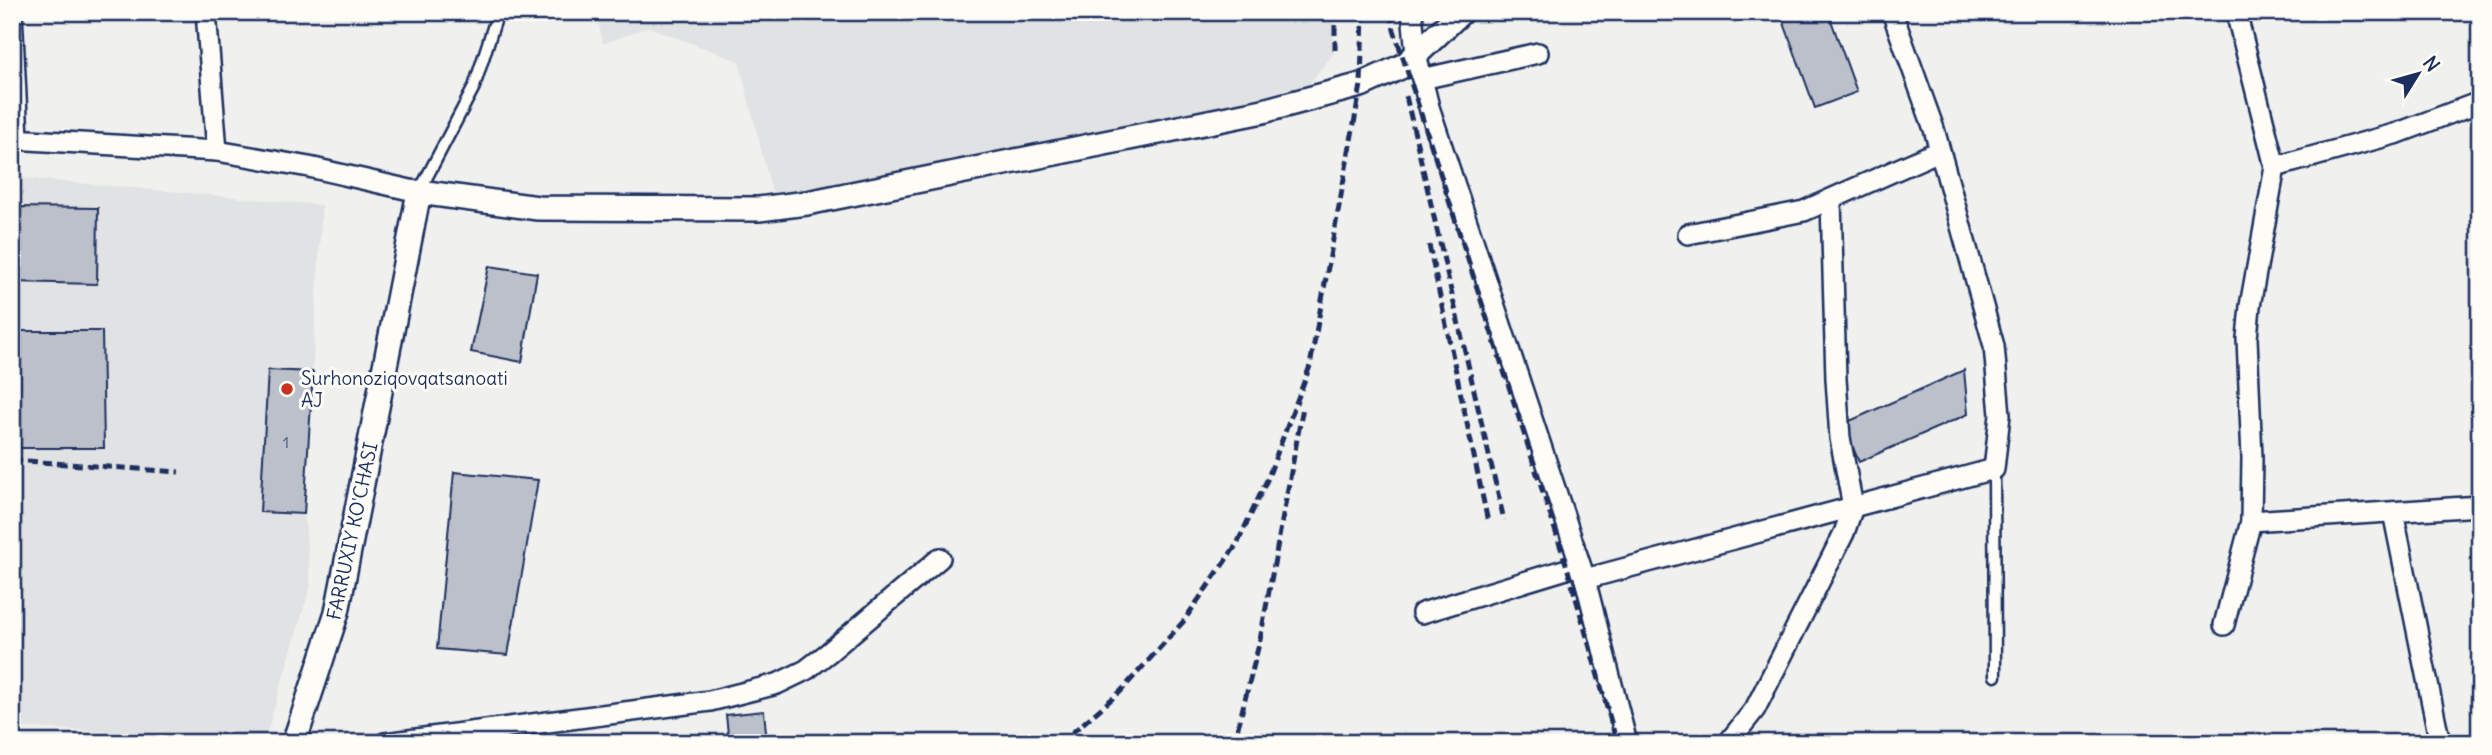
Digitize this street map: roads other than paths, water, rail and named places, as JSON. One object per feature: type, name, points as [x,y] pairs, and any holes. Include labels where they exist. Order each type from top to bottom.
[{"type":"street","points":[[12,12],[15,139],[217,151],[309,167],[419,192],[538,208],[759,209],[807,203],[1263,111],[1361,85],[1405,65],[1461,12]]},
{"type":"street","points":[[206,12],[217,151]]},
{"type":"street","points":[[1412,12],[1416,54],[1429,107],[1583,572],[1627,743]]},
{"type":"street","points":[[1422,613],[1853,507],[1994,469],[2000,415],[1994,346],[1939,151],[1892,12]]},
{"type":"street","points":[[2224,625],[2251,521],[2252,458],[2247,338],[2249,306],[2275,167],[2236,12]]},
{"type":"street","points":[[1422,79],[1538,53]]},
{"type":"street","points":[[2275,167],[2398,133],[2480,102]]},
{"type":"street","points":[[1688,234],[1804,211],[1939,151]]},
{"type":"street","name":"FARRUXIY KO'CHASI","points":[[294,743],[337,612],[419,192]]},
{"type":"street","points":[[1728,743],[1755,709],[1844,533],[1853,507],[1840,438],[1831,200]]},
{"type":"street","points":[[2251,521],[2480,506]]},
{"type":"street","points":[[2393,512],[2440,743]]},
{"type":"street","points":[[385,743],[710,701],[777,684],[806,670],[828,653],[940,558]]},
{"type":"lane","points":[[419,192],[474,87],[498,12]]},
{"type":"lane","points":[[1994,469],[1995,676]]},
{"type":"railway","points":[[1335,12],[1335,50]]},
{"type":"railway","points":[[1060,743],[1120,692],[1183,622],[1237,544],[1267,480],[1310,366],[1361,85],[1363,12]]},
{"type":"railway","points":[[1391,12],[1394,30],[1568,570],[1617,743]]},
{"type":"railway","points":[[1406,96],[1504,520]]},
{"type":"railway","points":[[1429,245],[1488,522]]},
{"type":"railway","points":[[1234,743],[1260,640],[1303,407]]},
{"type":"railway","points":[[12,460],[179,472]]},
{"type":"place","name":"Surhonoziqovqatsanoati AJ","points":[[287,389]]}]
